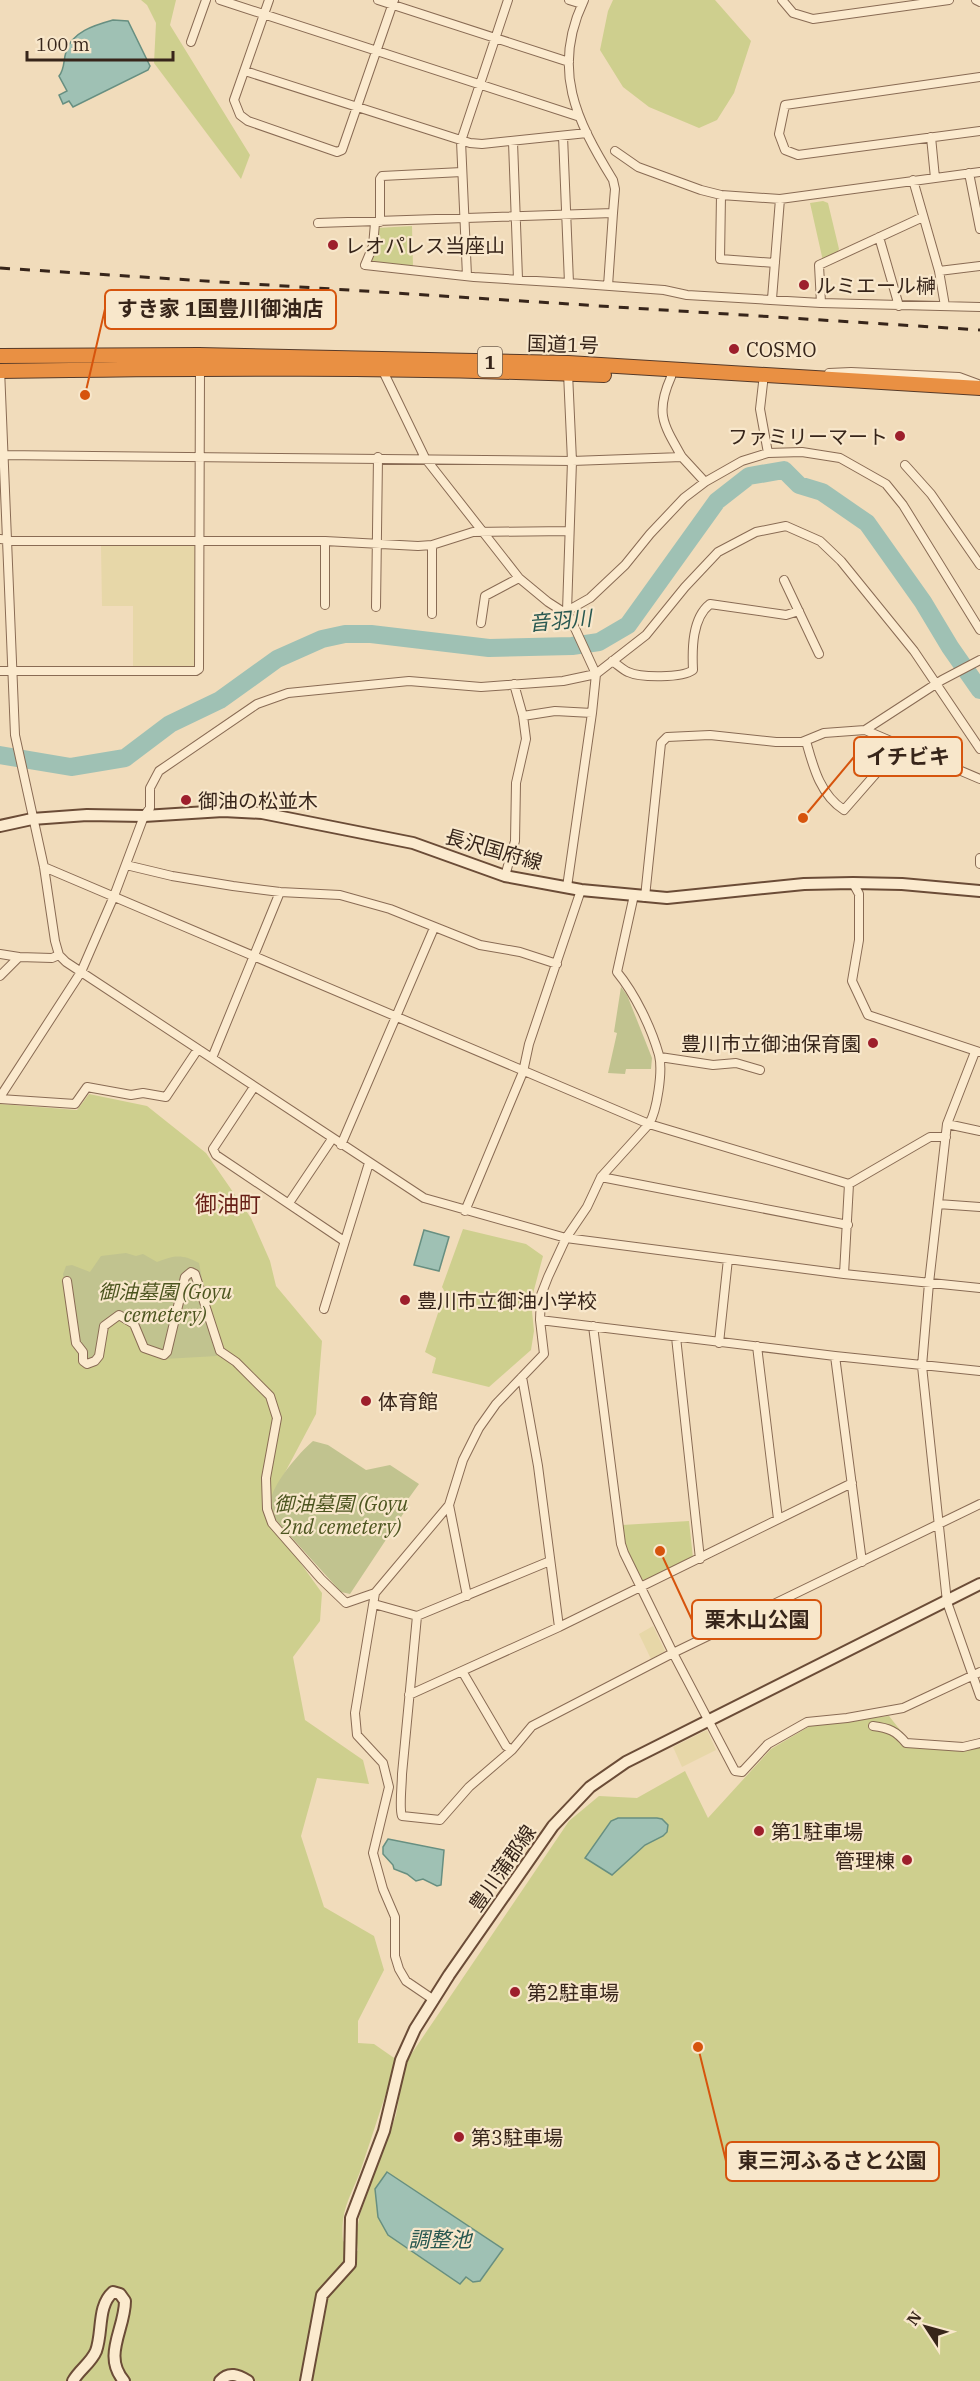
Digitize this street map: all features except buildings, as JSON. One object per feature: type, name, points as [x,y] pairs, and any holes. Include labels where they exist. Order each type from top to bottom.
[{"type":"highway","name":"国道1号","points":[[0,356],[199,355],[568,363],[980,386]]},
{"type":"highway","name":"国道1号","points":[[0,371],[200,368],[568,373],[671,377],[980,397]]},
{"type":"main road","name":"長沢国府線","points":[[0,826],[32,819],[87,816],[144,816],[223,811],[262,813],[413,843],[505,876],[581,890],[667,897],[804,884],[853,883],[902,884],[980,891]]},
{"type":"main road","name":"豊川蒲郡線","points":[[306,2381],[322,2295],[350,2264],[351,2218],[384,2131],[401,2060],[415,2029],[540,1845],[568,1809],[608,1773],[707,1719],[980,1584]]},
{"type":"main road","points":[[73,2381],[94,2355],[100,2320],[107,2298],[113,2292],[125,2301],[114,2360],[117,2373],[124,2381]]},
{"type":"main road","points":[[220,2381],[230,2374],[238,2375],[248,2381]]},
{"type":"street","points":[[191,42],[206,0]]},
{"type":"street","points":[[220,0],[578,116]]},
{"type":"street","points":[[269,0],[234,100],[240,115],[248,121],[337,152],[342,150],[393,2]]},
{"type":"street","points":[[378,0],[393,2],[569,62]]},
{"type":"street","points":[[466,276],[461,141],[508,0]]},
{"type":"street","points":[[569,0],[583,2],[570,40],[569,62],[578,116],[613,180],[615,189],[608,286]]},
{"type":"street","points":[[782,0],[793,13],[813,19],[949,0]]},
{"type":"street","points":[[245,71],[461,141],[482,144],[586,133]]},
{"type":"street","points":[[980,77],[785,105],[779,131],[783,148],[791,154],[798,155],[980,131]]},
{"type":"street","points":[[563,136],[569,283]]},
{"type":"street","points":[[930,137],[935,178]]},
{"type":"street","points":[[513,142],[518,279]]},
{"type":"street","points":[[615,151],[647,171],[721,195],[780,199],[980,172]]},
{"type":"street","points":[[462,172],[382,176],[378,223],[373,246],[365,265],[687,295],[821,303],[980,307]]},
{"type":"street","points":[[969,173],[980,230]]},
{"type":"street","points":[[913,180],[939,270],[945,306]]},
{"type":"street","points":[[721,195],[720,259],[775,263]]},
{"type":"street","points":[[772,299],[780,199]]},
{"type":"street","points":[[318,223],[378,223],[613,213]]},
{"type":"street","points":[[821,303],[819,265],[923,217]]},
{"type":"street","points":[[879,237],[898,306]]},
{"type":"street","points":[[939,270],[980,266]]},
{"type":"street","points":[[0,356],[4,609],[15,735],[44,867],[58,955],[424,1198],[566,1238],[844,1274],[980,1288]]},
{"type":"street","points":[[0,671],[196,671],[199,669],[200,368]]},
{"type":"street","points":[[382,369],[425,458],[519,578],[548,603],[567,613]]},
{"type":"street","points":[[567,888],[592,713],[594,671],[567,613],[572,461],[568,373]]},
{"type":"street","points":[[671,377],[661,410],[668,433],[682,457],[705,482]]},
{"type":"street","points":[[763,383],[760,409],[768,453]]},
{"type":"street","points":[[567,613],[590,598],[618,572],[684,498],[705,482],[742,461],[768,453],[802,452],[840,458],[886,484],[903,505],[980,630]]},
{"type":"street","points":[[2,455],[378,457],[572,461],[682,457]]},
{"type":"street","points":[[376,607],[378,457]]},
{"type":"street","points":[[905,465],[931,494],[980,565]]},
{"type":"street","points":[[198,1049],[166,1097],[143,1093],[131,1095],[87,1087],[75,1104],[0,1098],[81,972],[114,896],[144,816],[150,808],[150,788],[159,771],[257,704],[288,693],[409,681],[481,687],[563,681],[594,671],[646,636],[685,587],[718,552],[756,532],[786,526],[820,541],[841,561],[939,682],[980,749]]},
{"type":"street","points":[[3,539],[325,541],[418,546],[432,545],[473,532],[569,531]]},
{"type":"street","points":[[325,541],[325,605]]},
{"type":"street","points":[[432,545],[432,614]]},
{"type":"street","points":[[481,623],[485,596],[519,578]]},
{"type":"street","points":[[784,580],[819,654]]},
{"type":"street","points":[[612,661],[629,672],[655,676],[687,674],[693,670],[692,642],[704,609],[710,604],[786,615],[799,611]]},
{"type":"street","points":[[865,730],[939,682],[980,660]]},
{"type":"street","points":[[505,876],[515,841],[516,783],[526,739],[523,716],[513,684]]},
{"type":"street","points":[[523,716],[555,711],[592,713]]},
{"type":"street","points":[[67,1281],[75,1343],[82,1352],[83,1361],[87,1364],[95,1361],[99,1356],[104,1326],[119,1315],[134,1324],[144,1348],[164,1355],[167,1352],[185,1277],[191,1272],[195,1274],[220,1351],[236,1362],[270,1396],[276,1409],[277,1418],[266,1478],[267,1509],[272,1523],[321,1579],[346,1603],[375,1593],[450,1505],[463,1460],[479,1428],[496,1404],[544,1354],[540,1320],[541,1295],[566,1238],[587,1207],[601,1177],[649,1124],[655,1114],[660,1057],[632,990],[617,972],[639,896],[661,743],[667,737],[710,735],[776,742],[806,741],[824,733],[865,730],[980,779]]},
{"type":"street","points":[[806,741],[817,776],[826,795],[844,810],[900,746]]},
{"type":"street","points":[[980,858],[980,864]]},
{"type":"street","points":[[126,865],[172,876],[280,892],[339,895],[390,909],[480,945],[520,952],[557,964]]},
{"type":"street","points":[[44,867],[649,1124],[849,1184],[930,1137],[946,1137]]},
{"type":"street","points":[[853,883],[860,894],[859,940],[852,981],[868,1015],[978,1052],[947,1124],[922,1366],[947,1602],[976,1674],[980,1696]]},
{"type":"street","points":[[465,1211],[523,1072],[529,1044],[581,890]]},
{"type":"street","points":[[212,1058],[280,892]]},
{"type":"street","points":[[341,1145],[434,927]]},
{"type":"street","points":[[0,954],[52,958],[58,955]]},
{"type":"street","points":[[0,976],[19,957]]},
{"type":"street","points":[[660,1057],[713,1065],[736,1063],[760,1070]]},
{"type":"street","points":[[254,1087],[213,1149],[216,1155],[344,1241]]},
{"type":"street","points":[[947,1124],[980,1131]]},
{"type":"street","points":[[289,1203],[332,1139]]},
{"type":"street","points":[[324,1309],[369,1163]]},
{"type":"street","points":[[601,1177],[848,1225]]},
{"type":"street","points":[[844,1274],[849,1184]]},
{"type":"street","points":[[938,1204],[980,1208]]},
{"type":"street","points":[[719,1342],[728,1259]]},
{"type":"street","points":[[540,1320],[980,1371]]},
{"type":"street","points":[[593,1326],[621,1544],[735,1771],[742,1772],[768,1744],[807,1722],[847,1718],[903,1708],[976,1674]]},
{"type":"street","points":[[676,1337],[700,1559]]},
{"type":"street","points":[[757,1346],[778,1519]]},
{"type":"street","points":[[835,1356],[862,1562]]},
{"type":"street","points":[[522,1377],[538,1466],[559,1627]]},
{"type":"street","points":[[409,1695],[559,1627],[852,1483]]},
{"type":"street","points":[[417,1616],[402,1774],[401,1811],[402,1816],[440,1820],[469,1787],[512,1750],[532,1726],[674,1653],[980,1504]]},
{"type":"street","points":[[450,1505],[467,1596]]},
{"type":"street","points":[[374,1604],[417,1616],[550,1561]]},
{"type":"street","points":[[375,1593],[355,1713],[357,1735],[383,1763],[389,1787],[373,1853],[383,1889],[395,1917],[395,1956],[399,1969],[406,1981],[434,2000]]},
{"type":"street","points":[[462,1671],[506,1746],[512,1750]]},
{"type":"street","points":[[873,1726],[889,1728],[898,1733],[906,1743],[963,1747],[980,1743]]},
{"type":"shaded area","points":[[195,545],[196,667],[133,668],[133,606],[102,606],[101,546]]},
{"type":"shaded area","points":[[653,1626],[665,1651],[651,1659],[639,1634]]},
{"type":"shaded area","points":[[707,1730],[716,1750],[682,1767],[673,1747]]},
{"type":"green space","points":[[141,0],[176,0],[170,25],[250,155],[241,179],[154,63],[156,23],[147,5]]},
{"type":"green space","points":[[613,0],[715,0],[751,41],[734,93],[717,120],[699,128],[649,107],[623,87],[600,50],[608,11]]},
{"type":"green space","points":[[823,201],[828,203],[839,249],[837,253],[823,261],[810,203]]},
{"type":"green space","points":[[412,226],[413,267],[368,262],[377,228]]},
{"type":"green space","points":[[621,987],[627,995],[652,1058],[651,1069],[626,1069],[625,1074],[608,1073],[617,1033],[614,1032]]},
{"type":"green space","points":[[89,1094],[147,1106],[206,1153],[251,1218],[270,1261],[276,1286],[322,1341],[316,1414],[264,1512],[322,1593],[320,1621],[293,1657],[305,1720],[363,1760],[369,1784],[317,1778],[301,1836],[324,1907],[374,1936],[384,1970],[358,2021],[358,2043],[374,2044],[397,2060],[345,2210],[343,2241],[358,2251],[356,2235],[360,2214],[396,2115],[404,2069],[410,2056],[569,1821],[599,1796],[637,1798],[685,1771],[708,1818],[771,1749],[810,1726],[889,1716],[912,1745],[968,1750],[980,1746],[980,2381],[0,2381],[0,1104],[77,1110]]},
{"type":"green space","points":[[463,1229],[526,1244],[543,1256],[531,1301],[534,1331],[531,1350],[489,1387],[432,1373],[436,1358],[425,1352],[445,1292],[442,1287]]},
{"type":"green space","name":"御油墓園 (Goyu cemetery)","points":[[126,1253],[136,1256],[143,1254],[157,1262],[178,1256],[199,1263],[217,1356],[164,1359],[139,1349],[131,1327],[118,1319],[108,1326],[101,1356],[97,1361],[80,1360],[79,1353],[71,1340],[63,1274],[66,1266],[72,1265],[90,1272],[101,1256]]},
{"type":"green space","name":"御油墓園 (Goyu 2nd cemetery)","points":[[313,1441],[328,1445],[366,1470],[390,1465],[419,1484],[406,1502],[409,1505],[350,1594],[341,1592],[274,1518],[270,1504],[273,1492],[282,1476]]},
{"type":"green space","points":[[689,1521],[693,1558],[644,1581],[640,1580],[624,1543],[622,1525]]},
{"type":"water","points":[[113,20],[128,21],[150,66],[148,70],[73,107],[69,101],[63,104],[59,95],[67,91],[59,76],[69,45],[78,34],[85,30]]},
{"type":"water","points":[[424,1230],[449,1237],[439,1271],[414,1265]]},
{"type":"water","points":[[618,1818],[657,1818],[662,1819],[668,1825],[667,1832],[663,1836],[645,1845],[612,1875],[585,1858],[611,1821]]},
{"type":"water","points":[[388,1839],[444,1850],[441,1885],[437,1886],[423,1879],[416,1881],[407,1874],[394,1869],[383,1854],[383,1847]]},
{"type":"water","name":"調整池","points":[[387,2172],[503,2249],[480,2281],[473,2282],[466,2277],[460,2284],[388,2235],[378,2217],[375,2189]]},
{"type":"waterway","name":"音羽川","points":[[0,755],[71,767],[125,758],[170,724],[220,700],[277,659],[322,639],[345,634],[371,634],[489,648],[572,646],[599,642],[628,625],[717,501],[749,476],[784,470],[799,485],[822,492],[867,523],[923,602],[950,647],[980,690]]},
{"type":"railway","points":[[0,268],[980,330]]},
{"type":"place","name":"レオパレス当座山","points":[[333,245]]},
{"type":"place","name":"ルミエール榊","points":[[804,285]]},
{"type":"place","name":"COSMO","points":[[734,349]]},
{"type":"place","name":"すき家 1国豊川御油店","points":[[85,395]]},
{"type":"place","name":"ファミリーマート","points":[[900,436]]},
{"type":"place","name":"御油の松並木","points":[[186,800]]},
{"type":"place","name":"イチビキ","points":[[803,818]]},
{"type":"place","name":"豊川市立御油保育園","points":[[873,1043]]},
{"type":"place","name":"豊川市立御油小学校","points":[[405,1300]]},
{"type":"place","name":"体育館","points":[[366,1401]]},
{"type":"place","name":"栗木山公園","points":[[660,1551]]},
{"type":"place","name":"第1駐車場","points":[[759,1831]]},
{"type":"place","name":"管理棟","points":[[907,1860]]},
{"type":"place","name":"第2駐車場","points":[[515,1992]]},
{"type":"place","name":"東三河ふるさと公園","points":[[698,2047]]},
{"type":"place","name":"第3駐車場","points":[[459,2137]]},
{"type":"district","name":"御油町","points":[[228,1203]]}]
